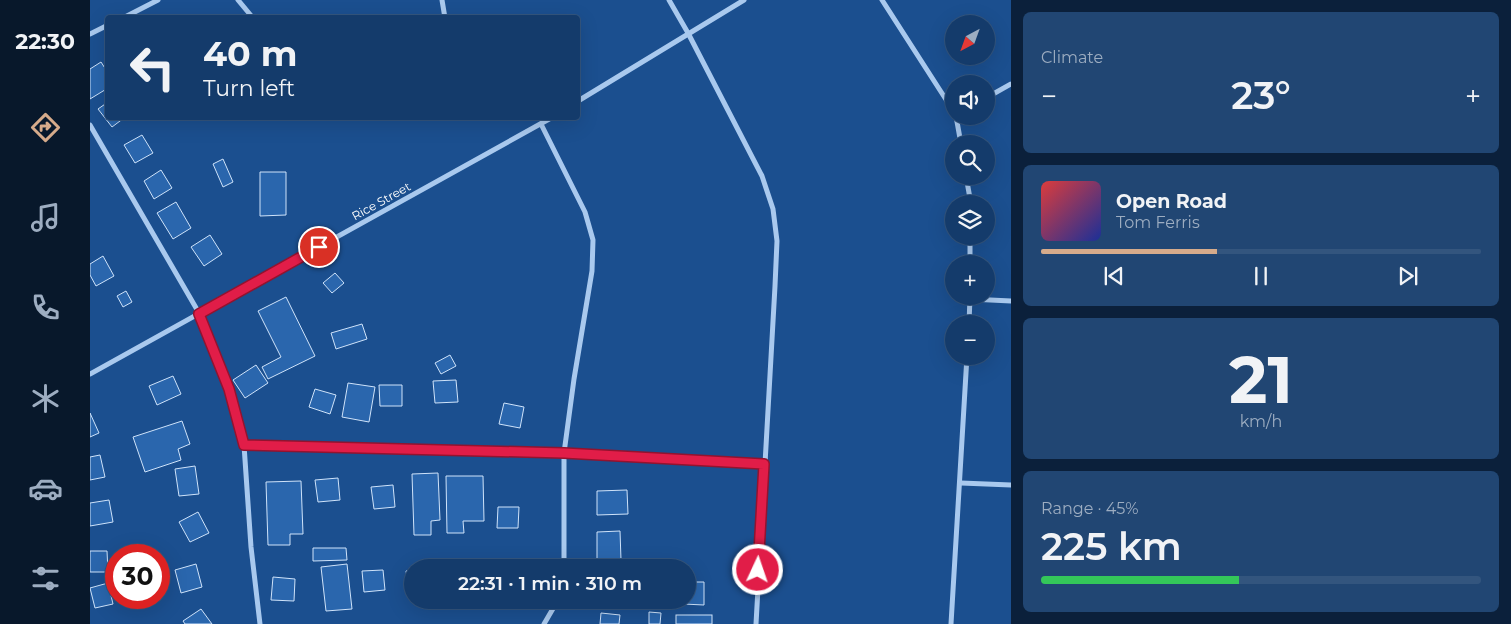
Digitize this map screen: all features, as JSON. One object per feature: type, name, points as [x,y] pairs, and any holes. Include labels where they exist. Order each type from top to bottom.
[{"type":"street","points":[[129,15],[158,0]]},
{"type":"street","points":[[238,0],[250,15]]},
{"type":"street","points":[[442,0],[445,15]]},
{"type":"street","points":[[669,0],[762,176],[773,208],[777,241],[756,624]]},
{"type":"street","points":[[580,100],[744,0]]},
{"type":"street","points":[[882,0],[945,98]]},
{"type":"street","points":[[90,34],[105,26]]},
{"type":"street","points":[[995,93],[1011,84]]},
{"type":"street","name":"Rice Street","points":[[90,374],[548,120]]},
{"type":"street","points":[[541,124],[585,212],[593,240],[592,272],[575,370],[564,453],[564,559]]},
{"type":"street","points":[[90,125],[199,314],[229,389],[244,445],[250,547],[260,624]]},
{"type":"street","points":[[995,300],[1011,301]]},
{"type":"street","points":[[951,624],[961,483],[967,365]]},
{"type":"street","points":[[244,445],[564,453],[764,464]]},
{"type":"street","points":[[961,483],[1011,485]]},
{"type":"street","points":[[544,624],[553,609]]},
{"type":"building","points":[[101,62],[105,68],[105,90],[90,99],[90,69]]},
{"type":"building","points":[[105,104],[105,118],[98,109]]},
{"type":"building","points":[[107,120],[121,120],[112,127]]},
{"type":"building","points":[[142,135],[153,153],[135,163],[124,145]]},
{"type":"building","points":[[223,159],[233,182],[223,187],[213,164]]},
{"type":"building","points":[[161,170],[172,188],[154,199],[144,181]]},
{"type":"building","points":[[260,172],[286,172],[286,215],[260,216]]},
{"type":"building","points":[[176,202],[191,228],[173,239],[157,213]]},
{"type":"building","points":[[210,235],[222,254],[204,266],[191,247]]},
{"type":"building","points":[[103,256],[114,276],[96,286],[90,275],[90,264]]},
{"type":"building","points":[[335,273],[344,283],[332,293],[323,283]]},
{"type":"building","points":[[126,291],[132,302],[123,307],[117,296]]},
{"type":"building","points":[[286,297],[315,356],[268,379],[262,367],[281,357],[258,311]]},
{"type":"building","points":[[362,324],[367,339],[336,349],[331,333]]},
{"type":"building","points":[[450,355],[456,366],[441,374],[435,363]]},
{"type":"building","points":[[256,365],[268,383],[245,398],[233,380]]},
{"type":"building","points":[[173,376],[181,394],[157,405],[149,386]]},
{"type":"building","points":[[456,380],[458,402],[435,403],[433,381]]},
{"type":"building","points":[[348,383],[375,387],[369,422],[342,417]]},
{"type":"building","points":[[379,385],[402,385],[402,406],[380,406]]},
{"type":"building","points":[[315,389],[336,395],[330,414],[309,407]]},
{"type":"building","points":[[504,403],[524,407],[520,428],[499,424]]},
{"type":"building","points":[[90,413],[99,433],[90,437]]},
{"type":"building","points":[[182,421],[190,444],[178,449],[181,460],[145,472],[133,437]]},
{"type":"building","points":[[100,455],[105,477],[90,480],[90,457]]},
{"type":"building","points":[[195,466],[199,494],[179,496],[175,469]]},
{"type":"building","points":[[438,473],[440,520],[431,521],[431,535],[414,535],[412,474]]},
{"type":"building","points":[[446,476],[483,476],[484,521],[463,521],[464,533],[447,533]]},
{"type":"building","points":[[338,478],[340,500],[318,502],[315,480]]},
{"type":"building","points":[[301,481],[303,534],[290,534],[290,545],[268,545],[266,482]]},
{"type":"building","points":[[393,485],[395,507],[374,509],[371,487]]},
{"type":"building","points":[[627,490],[628,514],[597,515],[597,491]]},
{"type":"building","points":[[109,500],[113,522],[90,526],[90,503]]},
{"type":"building","points":[[498,507],[519,507],[518,528],[497,528]]},
{"type":"building","points":[[198,512],[209,533],[190,542],[179,522]]},
{"type":"building","points":[[620,531],[621,559],[597,559],[597,532]]},
{"type":"building","points":[[313,548],[346,548],[347,560],[313,561]]},
{"type":"building","points":[[90,551],[105,551],[105,572],[90,572]]},
{"type":"building","points":[[196,564],[202,587],[181,593],[175,570]]},
{"type":"building","points":[[347,564],[352,609],[326,611],[321,567]]},
{"type":"building","points":[[383,570],[385,590],[364,592],[362,571]]},
{"type":"building","points":[[273,577],[295,579],[294,601],[271,600]]},
{"type":"building","points":[[696,582],[704,582],[704,605],[696,605]]},
{"type":"building","points":[[105,584],[105,606],[95,608],[90,588]]},
{"type":"building","points":[[201,609],[212,624],[185,624],[183,621]]},
{"type":"building","points":[[649,612],[661,613],[660,624],[649,624]]},
{"type":"building","points":[[601,613],[620,615],[619,624],[600,624]]},
{"type":"building","points":[[676,615],[712,615],[712,624],[676,624]]},
{"type":"route","points":[[319,247],[199,314],[229,389],[244,445],[564,453],[764,464],[758,570]]}]
